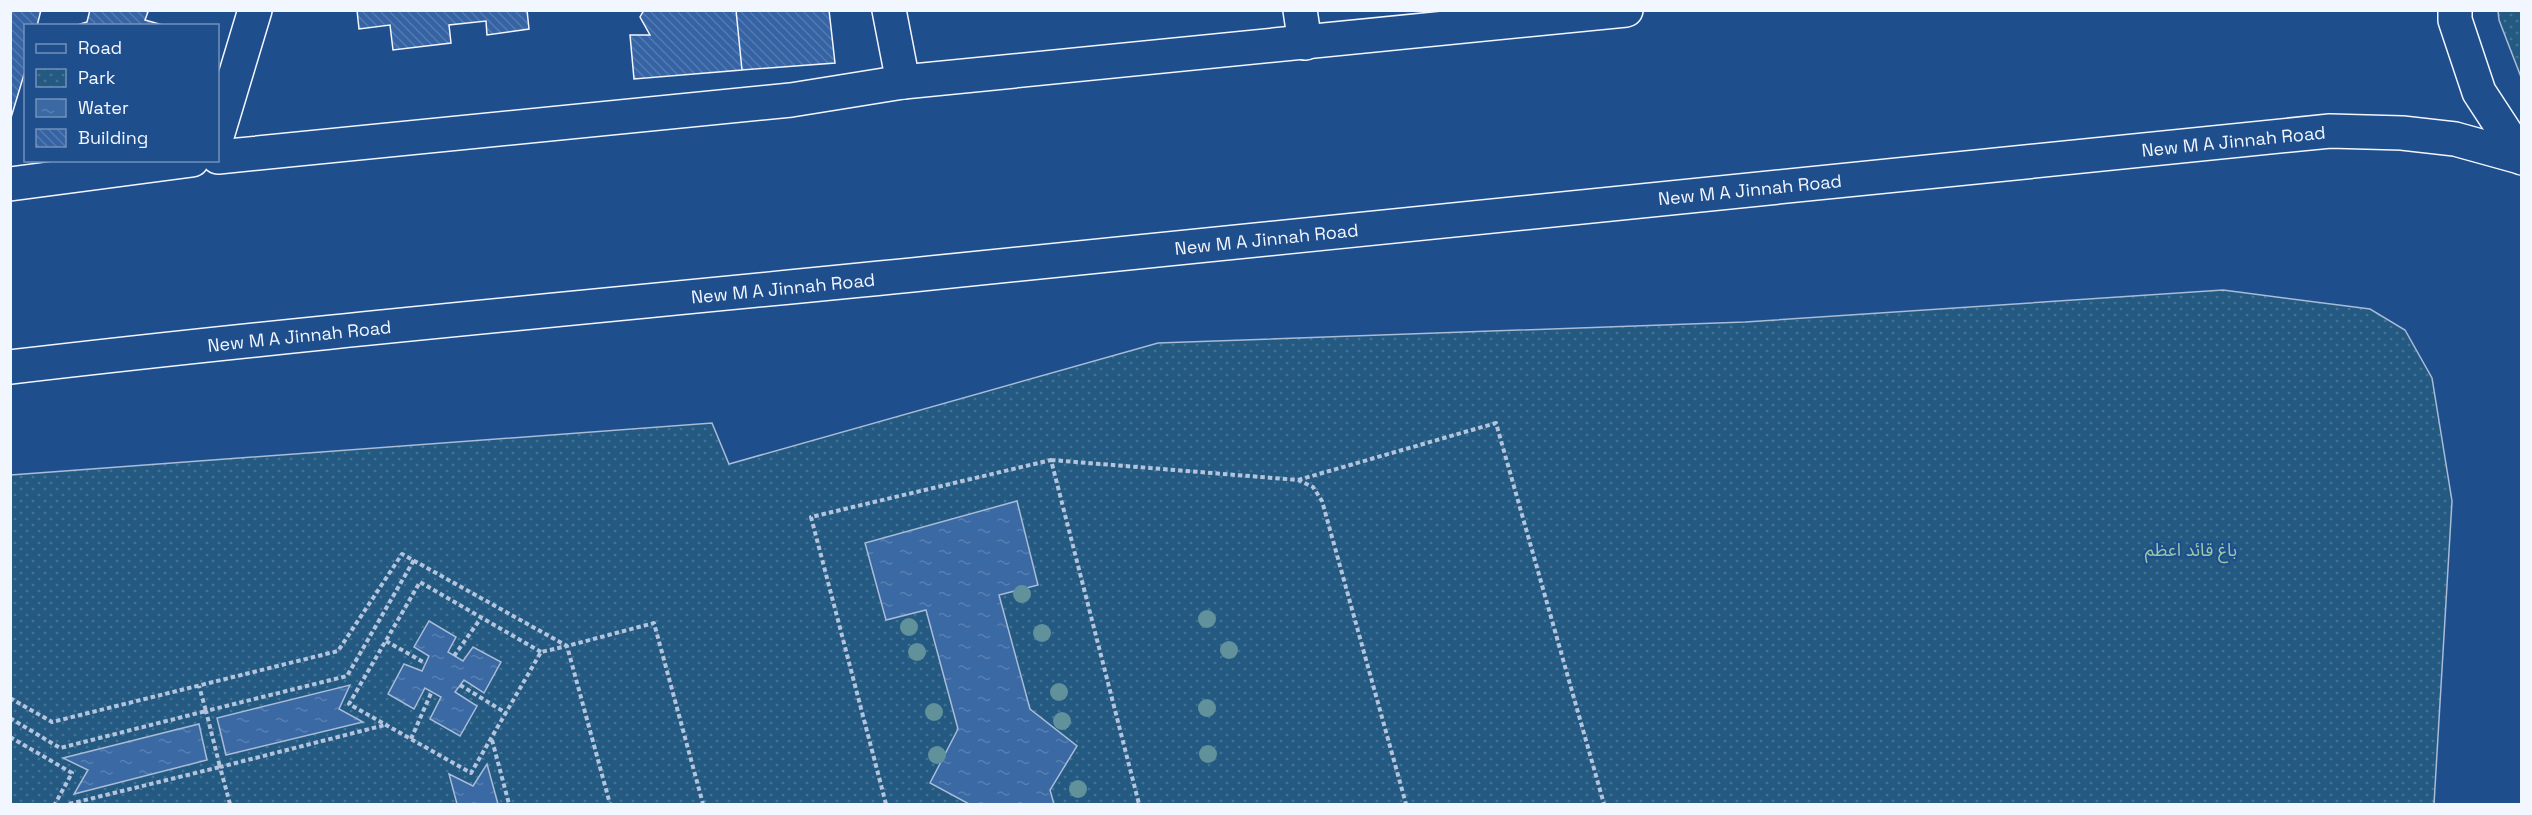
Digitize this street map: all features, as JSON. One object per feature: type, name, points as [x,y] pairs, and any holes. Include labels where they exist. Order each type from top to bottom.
[{"type":"main road","points":[[219,130],[255,10]]},
{"type":"main road","points":[[890,10],[903,82]]},
{"type":"main road","points":[[1300,10],[1305,43]]},
{"type":"main road","points":[[219,158],[791,100],[903,82],[1626,10]]},
{"type":"main road","points":[[2455,10],[2455,20],[2479,93],[2521,158]]},
{"type":"main road","name":"New M A Jinnah Road","points":[[10,367],[210,344],[938,272],[1763,186],[2330,131],[2402,133],[2455,139],[2521,158]]},
{"type":"main road","points":[[10,184],[177,162]]},
{"type":"path","points":[[1298,480],[1496,423],[1604,804]]},
{"type":"path","points":[[1051,460],[1139,804]]},
{"type":"path","points":[[886,804],[812,517],[1051,460],[1298,480],[1313,487],[1322,501],[1406,804]]},
{"type":"path","points":[[10,698],[52,722],[338,651],[402,554],[567,646],[610,804]]},
{"type":"path","points":[[10,718],[60,748],[347,676],[414,560]]},
{"type":"path","points":[[541,652],[471,773],[349,704],[420,582],[541,652],[654,622],[703,804]]},
{"type":"path","points":[[454,656],[481,618]]},
{"type":"path","points":[[386,641],[425,663]]},
{"type":"path","points":[[460,685],[506,713]]},
{"type":"path","points":[[199,686],[230,804]]},
{"type":"path","points":[[411,739],[432,691]]},
{"type":"path","points":[[69,804],[386,725]]},
{"type":"path","points":[[10,737],[72,773],[55,804]]},
{"type":"path","points":[[492,740],[509,804]]},
{"type":"green space","points":[[2498,11],[2521,11],[2521,77],[2499,20]]},
{"type":"green space","name":"باغ قائد اعظم","points":[[2223,290],[2370,309],[2405,330],[2432,378],[2452,501],[2434,804],[11,804],[11,475],[712,423],[729,464],[1158,343],[1745,322]]},
{"type":"water","points":[[1017,501],[1038,585],[999,595],[1030,709],[1077,746],[1050,790],[1054,804],[969,804],[930,783],[958,729],[926,610],[886,620],[865,543]]},
{"type":"water","points":[[429,621],[456,637],[448,652],[463,661],[473,647],[501,662],[484,693],[464,680],[455,692],[477,706],[460,736],[430,719],[441,697],[425,688],[414,709],[388,694],[404,664],[422,671],[429,656],[414,647]]},
{"type":"water","points":[[350,685],[339,709],[363,722],[226,755],[217,718]]},
{"type":"water","points":[[199,724],[207,760],[74,794],[88,770],[63,758]]},
{"type":"water","points":[[487,764],[498,804],[457,804],[449,774],[473,786]]},
{"type":"building","points":[[10,10],[41,10],[38,24],[24,24],[24,75],[10,121]]},
{"type":"building","points":[[90,10],[142,10],[148,12],[145,20],[159,24],[80,24],[87,22]]},
{"type":"building","points":[[357,10],[527,10],[529,29],[487,35],[486,21],[449,25],[451,43],[393,50],[390,25],[359,29]]},
{"type":"building","points":[[644,10],[736,10],[742,70],[634,79],[630,35],[650,35],[640,17]]},
{"type":"building","points":[[736,10],[829,10],[835,63],[742,70]]}]
